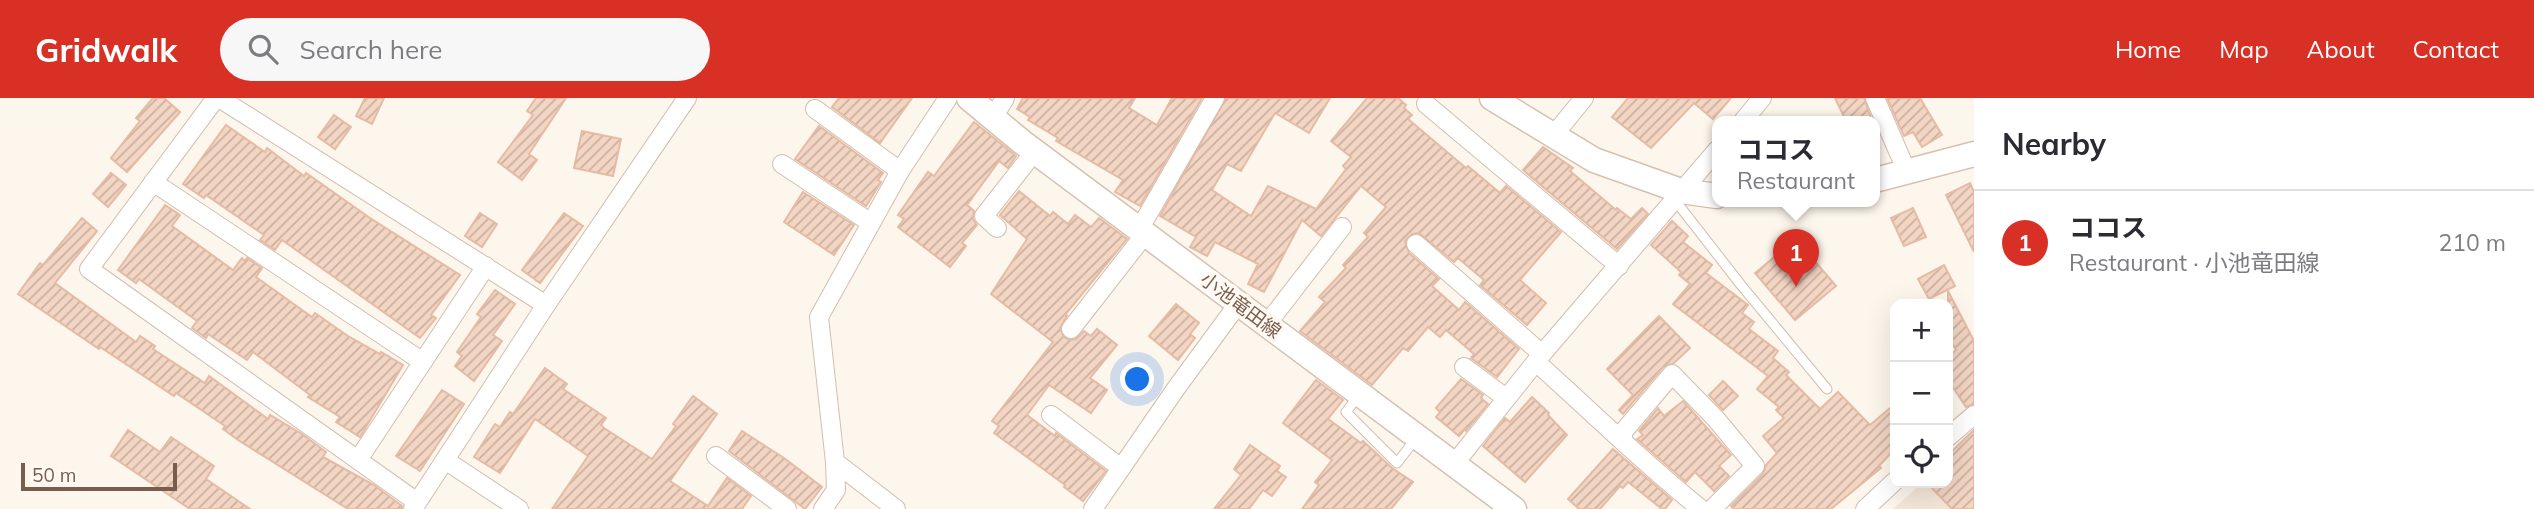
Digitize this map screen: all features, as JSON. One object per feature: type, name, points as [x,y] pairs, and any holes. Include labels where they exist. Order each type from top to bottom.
[{"type":"main road","name":"小池竜田線","points":[[969,98],[999,108],[1035,151],[1455,463],[1503,506]]},
{"type":"main road","points":[[1492,98],[1594,160],[1678,195],[1712,196]]},
{"type":"main road","points":[[1880,179],[1974,154]]},
{"type":"street","points":[[546,305],[217,98],[89,269],[358,460],[415,505],[546,305],[687,98]]},
{"type":"street","points":[[823,509],[836,490],[819,317],[900,171],[948,98]]},
{"type":"street","points":[[1071,329],[1143,231],[1215,98]]},
{"type":"street","points":[[1553,136],[1584,98]]},
{"type":"street","points":[[1747,116],[1762,98]]},
{"type":"street","points":[[1875,98],[1907,172]]},
{"type":"street","points":[[1426,104],[1619,266]]},
{"type":"street","points":[[815,109],[900,171]]},
{"type":"street","points":[[998,228],[984,216],[1035,151]]},
{"type":"street","points":[[1455,463],[1539,358],[1712,156]]},
{"type":"street","points":[[782,164],[871,223]]},
{"type":"street","points":[[153,182],[423,362]]},
{"type":"street","points":[[1267,324],[1342,227]]},
{"type":"street","points":[[1416,244],[1539,358],[1655,472],[1701,509]]},
{"type":"street","points":[[358,460],[486,266]]},
{"type":"street","points":[[1093,509],[1238,304]]},
{"type":"street","points":[[1464,367],[1506,398]]},
{"type":"street","points":[[1623,440],[1623,432],[1672,374],[1716,419],[1755,466],[1712,509]]},
{"type":"street","points":[[1051,415],[1121,468]]},
{"type":"street","points":[[1953,433],[1974,415]]},
{"type":"street","points":[[716,456],[787,509]]},
{"type":"street","points":[[446,460],[520,509]]},
{"type":"street","points":[[835,462],[896,509]]},
{"type":"street","points":[[1865,509],[1890,486]]},
{"type":"lane","points":[[1678,195],[1741,285],[1827,389]]},
{"type":"lane","points":[[1360,394],[1346,412],[1397,463],[1418,435]]},
{"type":"shaded area","points":[[1972,437],[1974,509],[1893,509],[1916,488],[1953,488],[1953,454]]},
{"type":"building","points":[[153,98],[164,98],[180,112],[127,172],[111,158],[140,121],[136,118]]},
{"type":"building","points":[[365,98],[384,98],[372,124],[356,116]]},
{"type":"building","points":[[536,98],[566,98],[529,154],[537,160],[522,180],[498,162],[533,115],[527,111]]},
{"type":"building","points":[[839,98],[912,98],[880,143],[832,107]]},
{"type":"building","points":[[1023,98],[1135,98],[1129,108],[1157,125],[1172,98],[1202,98],[1140,206],[1115,192],[1123,180],[1056,141],[1058,138],[1028,120],[1030,117],[1017,109]]},
{"type":"building","points":[[1226,98],[1330,98],[1309,133],[1275,113],[1241,171],[1227,164],[1212,190],[1251,216],[1268,186],[1316,209],[1346,169],[1343,166],[1351,157],[1331,141],[1367,98],[1398,98],[1412,115],[1408,119],[1466,168],[1468,166],[1500,193],[1506,186],[1561,232],[1520,280],[1546,303],[1527,325],[1480,285],[1484,280],[1458,258],[1454,262],[1419,233],[1412,234],[1405,241],[1409,253],[1439,279],[1432,286],[1459,310],[1465,302],[1519,349],[1497,377],[1471,358],[1474,354],[1446,330],[1440,337],[1428,327],[1408,351],[1403,348],[1372,385],[1300,331],[1325,302],[1319,297],[1346,268],[1343,265],[1368,237],[1364,233],[1386,207],[1361,186],[1321,236],[1302,220],[1264,292],[1248,284],[1258,264],[1215,242],[1207,256],[1190,247],[1196,237],[1160,216]]},
{"type":"building","points":[[1628,98],[1731,98],[1712,118],[1694,103],[1651,148],[1612,117]]},
{"type":"building","points":[[1835,98],[1864,98],[1870,116],[1844,116]]},
{"type":"building","points":[[1887,98],[1920,98],[1942,135],[1922,147],[1913,132],[1904,136]]},
{"type":"building","points":[[334,115],[351,127],[335,149],[318,137]]},
{"type":"building","points":[[974,122],[1016,156],[1008,168],[999,161],[967,205],[974,211],[973,219],[977,225],[962,243],[966,246],[950,267],[898,227],[904,219],[898,215],[928,172],[934,176]]},
{"type":"building","points":[[226,125],[265,152],[267,148],[304,176],[306,173],[370,218],[460,275],[431,315],[436,318],[420,338],[282,240],[275,250],[260,240],[264,235],[206,195],[204,198],[183,184]]},
{"type":"building","points":[[819,126],[883,173],[878,180],[881,182],[866,206],[795,159]]},
{"type":"building","points":[[582,131],[621,139],[613,176],[574,168]]},
{"type":"building","points":[[1543,147],[1573,168],[1570,171],[1616,210],[1617,208],[1631,219],[1642,208],[1648,214],[1617,249],[1523,170]]},
{"type":"building","points":[[111,173],[126,185],[108,207],[93,194]]},
{"type":"building","points":[[1970,183],[1974,192],[1974,252],[1946,195]]},
{"type":"building","points":[[1019,191],[1050,216],[1053,212],[1068,224],[1075,215],[1091,227],[1099,218],[1127,239],[1065,315],[1067,316],[1060,328],[1064,337],[1070,340],[1076,339],[1084,331],[1091,336],[1097,329],[1117,345],[1090,378],[1107,390],[1091,413],[1049,385],[1027,415],[1106,471],[1083,501],[994,433],[999,426],[992,421],[1053,342],[991,294],[1027,239],[1000,215]]},
{"type":"building","points":[[803,192],[854,225],[834,255],[784,222]]},
{"type":"building","points":[[165,205],[180,215],[172,226],[233,270],[242,258],[245,261],[247,258],[262,268],[256,277],[312,317],[315,313],[348,336],[403,365],[360,437],[336,422],[340,417],[308,397],[310,395],[253,352],[247,360],[208,334],[206,338],[192,328],[197,321],[139,279],[136,283],[118,270]]},
{"type":"building","points":[[1913,208],[1926,237],[1904,246],[1891,218]]},
{"type":"building","points":[[480,213],[497,224],[482,247],[465,236]]},
{"type":"building","points":[[564,213],[583,226],[540,283],[522,270]]},
{"type":"building","points":[[82,218],[97,231],[55,283],[136,342],[140,336],[155,346],[153,349],[205,383],[209,376],[268,419],[270,415],[302,434],[326,452],[323,457],[374,485],[402,506],[402,509],[348,509],[238,440],[223,429],[225,426],[176,393],[174,396],[18,294],[40,263],[43,265]]},
{"type":"building","points":[[1672,221],[1688,236],[1683,242],[1712,265],[1706,273],[1748,305],[1742,313],[1754,322],[1749,329],[1778,351],[1773,358],[1789,372],[1786,375],[1820,409],[1838,392],[1870,425],[1890,408],[1890,454],[1879,466],[1881,468],[1831,509],[1734,509],[1731,506],[1763,474],[1766,465],[1777,453],[1763,436],[1784,418],[1776,410],[1779,407],[1757,389],[1768,376],[1673,304],[1690,284],[1679,275],[1681,272],[1651,245]]},
{"type":"building","points":[[1796,239],[1836,286],[1795,320],[1755,273]]},
{"type":"building","points":[[1944,265],[1955,286],[1929,299],[1918,279]]},
{"type":"building","points":[[495,290],[515,304],[493,335],[502,341],[474,381],[455,366],[462,356],[457,352],[481,317],[477,314]]},
{"type":"building","points":[[1953,301],[1974,341],[1974,404],[1966,407],[1953,388],[1953,353],[1956,350],[1953,344]]},
{"type":"building","points":[[1176,304],[1199,323],[1190,334],[1195,338],[1178,360],[1149,336]]},
{"type":"building","points":[[1659,316],[1690,348],[1674,363],[1663,367],[1623,414],[1619,410],[1633,395],[1607,369]]},
{"type":"building","points":[[545,368],[567,384],[563,389],[606,418],[601,425],[604,428],[652,459],[676,426],[673,424],[693,396],[717,414],[670,481],[708,506],[727,478],[751,496],[742,509],[552,509],[588,456],[535,419],[500,473],[474,457],[495,424],[500,427],[510,412],[513,414]]},
{"type":"building","points":[[1461,379],[1483,395],[1481,398],[1488,404],[1459,436],[1436,417],[1440,412],[1436,408]]},
{"type":"building","points":[[1316,380],[1343,400],[1328,419],[1361,443],[1363,441],[1392,468],[1413,482],[1391,509],[1302,509],[1319,485],[1315,482],[1332,460],[1283,423]]},
{"type":"building","points":[[1723,381],[1738,396],[1723,410],[1709,395]]},
{"type":"building","points":[[442,390],[464,404],[420,471],[396,456]]},
{"type":"building","points":[[1532,397],[1567,435],[1525,482],[1483,446],[1505,418],[1510,422]]},
{"type":"building","points":[[1683,401],[1731,455],[1719,466],[1729,476],[1714,491],[1695,472],[1686,482],[1637,439],[1643,435],[1639,431],[1658,408],[1664,416]]},
{"type":"building","points":[[128,430],[160,452],[171,437],[214,466],[206,479],[250,509],[190,509],[111,456]]},
{"type":"building","points":[[1974,430],[1974,509],[1952,509],[1932,488],[1953,488],[1953,450]]},
{"type":"building","points":[[742,431],[822,487],[805,509],[729,451]]},
{"type":"building","points":[[1250,445],[1280,466],[1277,471],[1286,477],[1272,496],[1263,490],[1249,509],[1214,509],[1241,475],[1234,469]]},
{"type":"building","points":[[1613,449],[1672,500],[1665,509],[1628,482],[1623,488],[1620,486],[1600,509],[1579,509],[1568,499]]},
{"type":"place","name":"ココス","points":[[1796,287]]}]
